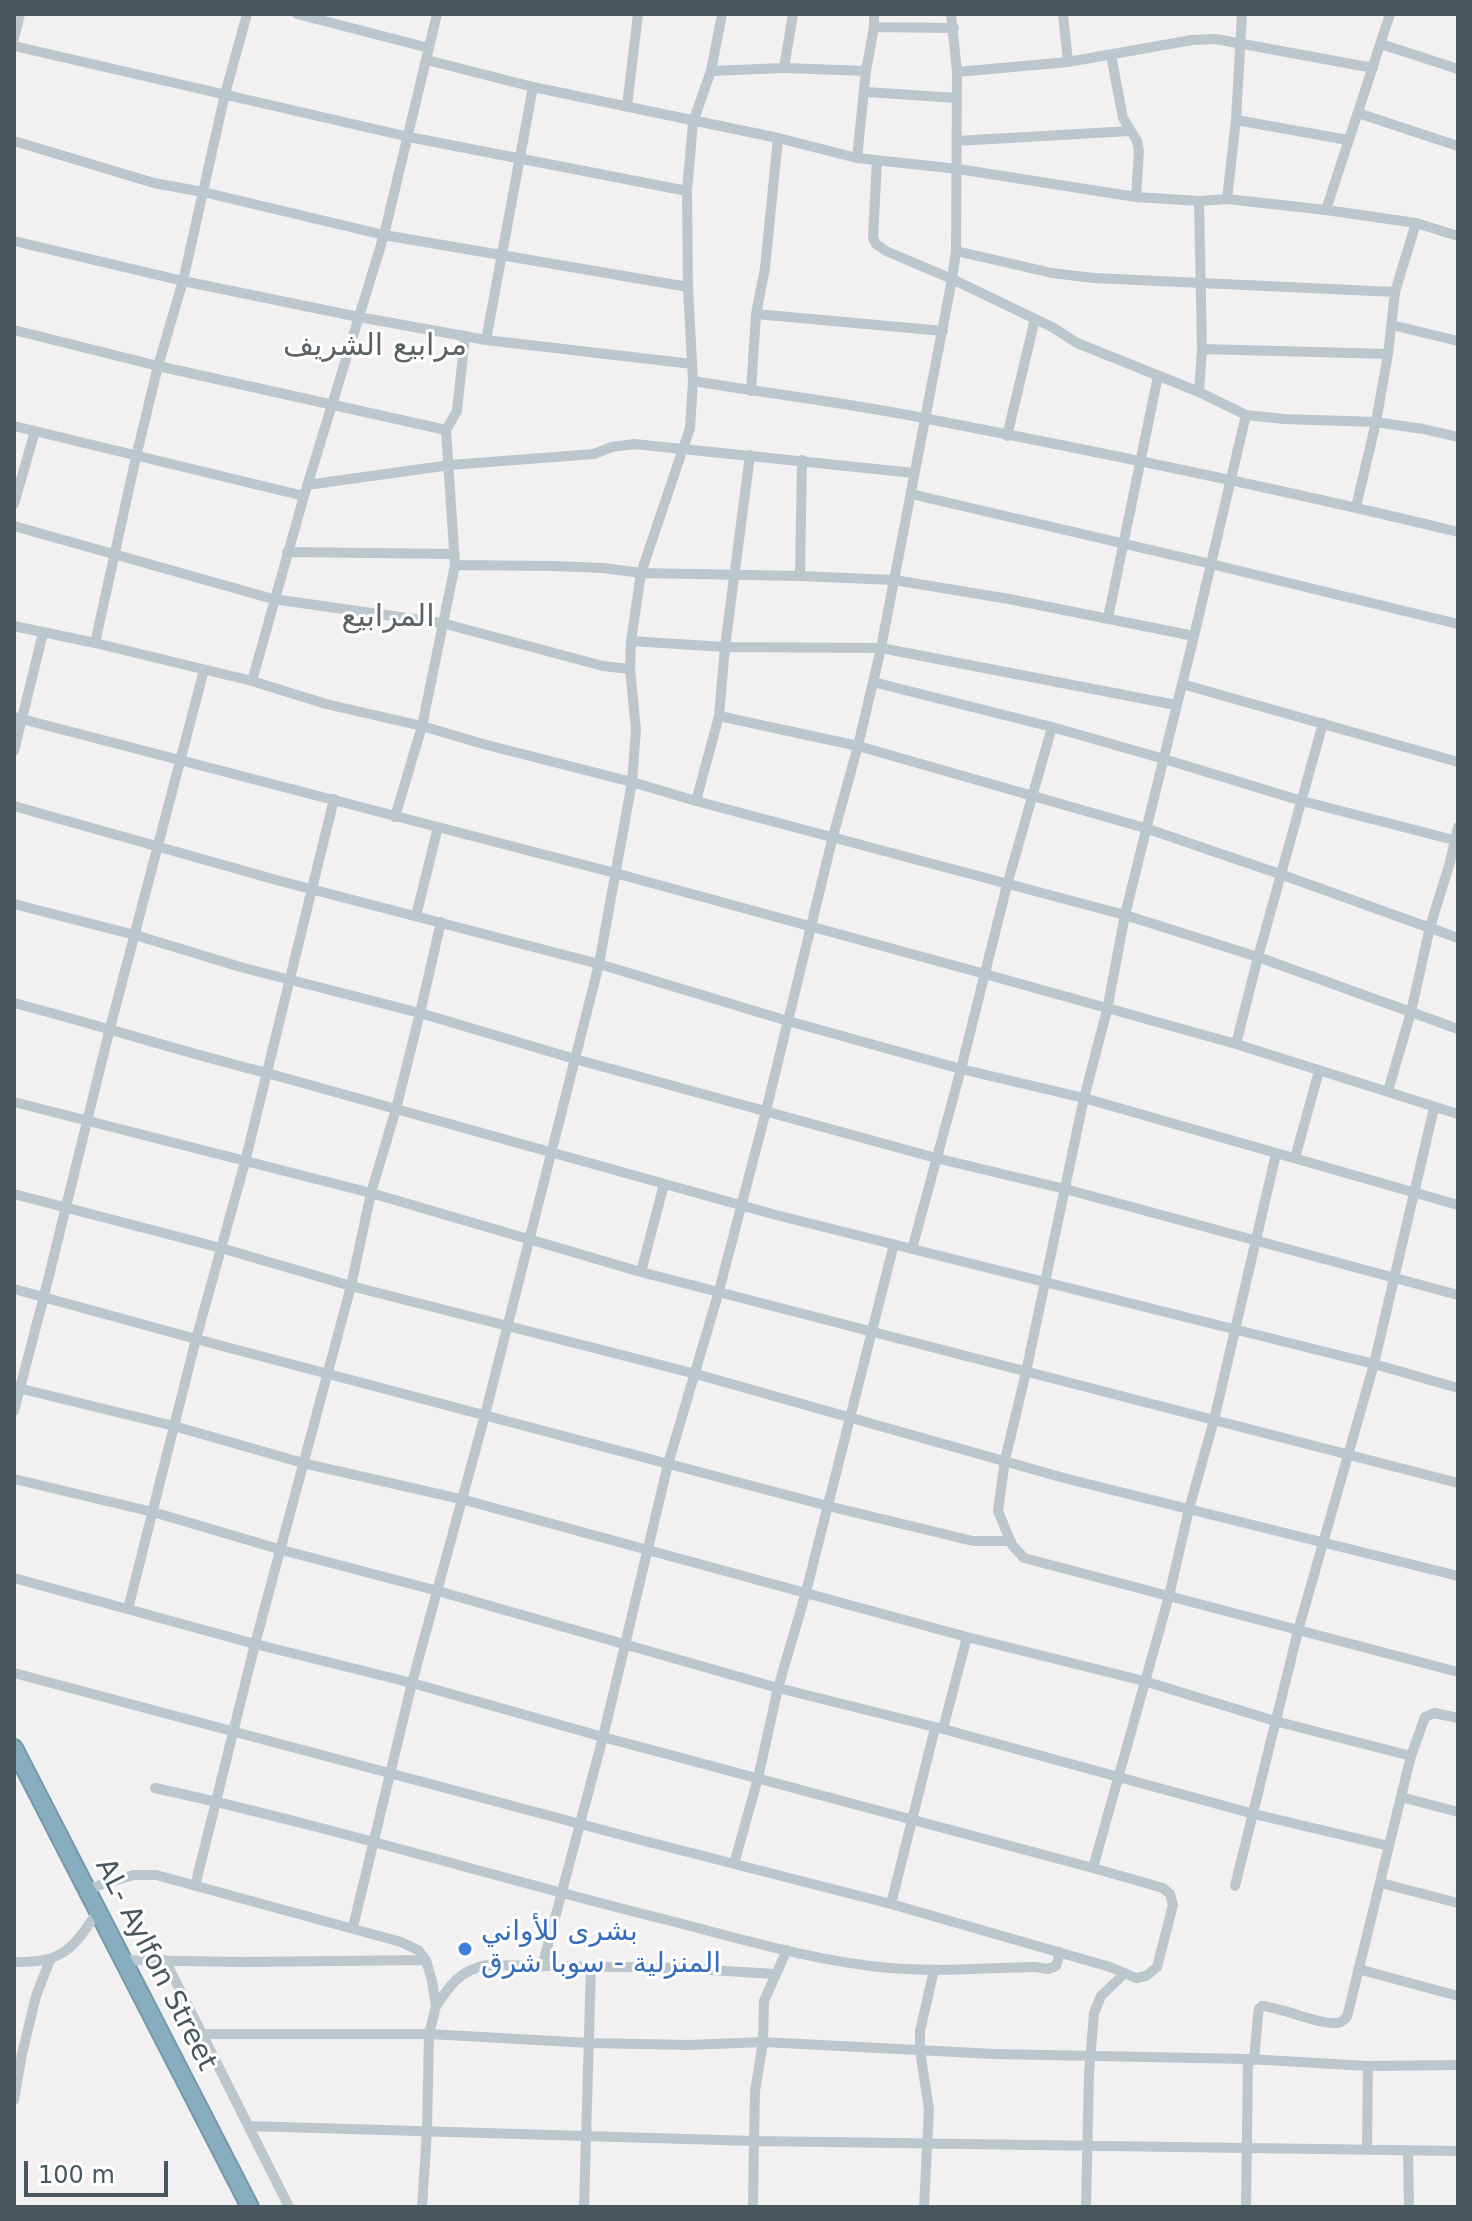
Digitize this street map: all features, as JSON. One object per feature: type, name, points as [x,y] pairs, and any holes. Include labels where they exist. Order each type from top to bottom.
[{"type":"highway","name":"AL- Aylfon Street","points":[[14,1748],[250,2207]]},
{"type":"street","points":[[14,38],[20,14]]},
{"type":"street","points":[[95,643],[136,457],[183,281],[225,94],[247,14]]},
{"type":"street","points":[[297,14],[429,48]]},
{"type":"street","points":[[252,681],[273,599],[384,235],[437,14]]},
{"type":"street","points":[[627,106],[638,14]]},
{"type":"street","points":[[353,1927],[412,1683],[485,1415],[599,964],[632,782],[636,730],[630,669],[631,641],[641,573],[690,428],[693,381],[687,191],[693,122],[711,71],[722,14]]},
{"type":"street","points":[[784,68],[793,14]]},
{"type":"street","points":[[857,158],[874,14]]},
{"type":"street","points":[[542,1967],[603,1737],[668,1464],[696,1374],[766,1111],[881,648],[956,251],[957,72],[951,14]]},
{"type":"street","points":[[1063,14],[1068,62]]},
{"type":"street","points":[[1227,199],[1236,120],[1242,14]]},
{"type":"street","points":[[1326,210],[1390,14]]},
{"type":"street","points":[[874,27],[954,28]]},
{"type":"street","points":[[957,72],[1068,62],[1204,39],[1373,68]]},
{"type":"street","points":[[1381,44],[1458,69]]},
{"type":"street","points":[[14,46],[409,137],[687,191]]},
{"type":"street","points":[[1111,55],[1123,118],[1137,141],[1139,151],[1136,197]]},
{"type":"street","points":[[427,60],[533,87],[778,138],[857,158],[958,169],[1136,197],[1199,201],[1227,199],[1326,210],[1416,223],[1458,236]]},
{"type":"street","points":[[711,71],[784,68],[866,71]]},
{"type":"street","points":[[486,340],[533,87]]},
{"type":"street","points":[[866,92],[957,98]]},
{"type":"street","points":[[1358,113],[1458,146]]},
{"type":"street","points":[[1236,120],[1348,140]]},
{"type":"street","points":[[957,141],[1130,131]]},
{"type":"street","points":[[751,391],[756,314],[765,268],[778,138]]},
{"type":"street","points":[[14,141],[154,183],[384,235],[688,287]]},
{"type":"street","points":[[877,160],[873,238],[876,244],[1052,327],[1077,343],[1199,392],[1246,415],[1376,422],[1458,437]]},
{"type":"street","points":[[1199,201],[1202,349],[1199,392]]},
{"type":"street","points":[[1356,507],[1376,422],[1395,292],[1416,223]]},
{"type":"street","points":[[14,241],[183,281],[359,317],[486,340],[692,364]]},
{"type":"street","points":[[956,251],[1052,273],[1094,278],[1395,292]]},
{"type":"street","points":[[756,314],[943,331]]},
{"type":"street","points":[[1007,436],[1035,319]]},
{"type":"street","points":[[1392,325],[1458,341]]},
{"type":"street","points":[[14,330],[158,366],[446,430]]},
{"type":"street","points":[[395,817],[422,726],[455,560],[446,430],[457,411],[465,336]]},
{"type":"street","points":[[1202,349],[1388,354]]},
{"type":"street","points":[[1108,618],[1158,376]]},
{"type":"street","points":[[693,381],[925,418],[1141,460],[1458,532]]},
{"type":"street","points":[[1246,415],[1125,915],[1107,1010],[1084,1098],[1005,1460],[998,1511],[1017,1553],[1024,1558],[1458,1672]]},
{"type":"street","points":[[14,426],[304,496]]},
{"type":"street","points":[[14,504],[35,431]]},
{"type":"street","points":[[307,485],[450,465],[594,454],[612,447],[634,444],[914,473]]},
{"type":"street","points":[[696,801],[719,716],[750,455]]},
{"type":"street","points":[[800,576],[802,460]]},
{"type":"street","points":[[911,494],[1458,624]]},
{"type":"street","points":[[14,526],[273,599],[442,623],[603,666],[630,669]]},
{"type":"street","points":[[287,552],[603,568],[641,573],[894,580],[1194,636]]},
{"type":"street","points":[[14,626],[252,681],[326,704],[422,726],[1125,915],[1258,957],[1458,1029]]},
{"type":"street","points":[[14,751],[18,718],[43,633]]},
{"type":"street","points":[[631,641],[725,647],[881,648],[1176,705]]},
{"type":"street","points":[[14,1411],[17,1388],[44,1296],[110,1028],[204,670]]},
{"type":"street","points":[[873,682],[1052,727],[1302,801],[1454,840]]},
{"type":"street","points":[[1182,684],[1458,762]]},
{"type":"street","points":[[719,716],[858,746],[1145,828],[1458,938]]},
{"type":"street","points":[[18,718],[615,873],[985,974],[1236,1044],[1458,1114]]},
{"type":"street","points":[[1236,1044],[1323,723]]},
{"type":"street","points":[[912,1249],[1007,885],[1052,727]]},
{"type":"street","points":[[128,1609],[196,1339],[245,1162],[334,799]]},
{"type":"street","points":[[14,806],[599,964],[961,1069],[1084,1098],[1458,1205]]},
{"type":"street","points":[[416,916],[438,827]]},
{"type":"street","points":[[1388,1091],[1411,1012],[1430,927],[1454,864],[1454,840],[1458,827]]},
{"type":"street","points":[[14,904],[420,1013],[936,1158],[1065,1189],[1458,1295]]},
{"type":"street","points":[[195,1886],[255,1644],[351,1286],[371,1193],[396,1109],[441,922]]},
{"type":"street","points":[[14,1003],[664,1184],[1458,1388]]},
{"type":"street","points":[[1295,1158],[1319,1071]]},
{"type":"street","points":[[14,1102],[371,1193],[641,1272],[1458,1483]]},
{"type":"street","points":[[1235,1886],[1298,1631],[1374,1364],[1434,1108]]},
{"type":"street","points":[[1093,1868],[1169,1596],[1276,1154]]},
{"type":"street","points":[[641,1272],[664,1184]]},
{"type":"street","points":[[14,1194],[221,1248],[351,1286],[696,1374],[1064,1478],[1458,1576]]},
{"type":"street","points":[[734,1864],[894,1244]]},
{"type":"street","points":[[14,1289],[828,1506],[973,1541],[1011,1541]]},
{"type":"street","points":[[17,1388],[174,1426],[303,1463],[461,1499],[967,1637],[1144,1681],[1275,1721],[1411,1756]]},
{"type":"street","points":[[14,1479],[153,1512],[778,1688],[939,1728],[1254,1814],[1389,1846]]},
{"type":"street","points":[[14,1578],[1093,1868],[1163,1888],[1172,1898],[1173,1905],[1157,1967],[1150,1974],[1131,1977],[1060,1952],[891,1904],[14,1673]]},
{"type":"street","points":[[891,1904],[912,1818],[967,1637]]},
{"type":"street","points":[[1246,2207],[1251,2059],[1259,2009],[1262,2006],[1271,2007],[1333,2024],[1347,2017],[1411,1756],[1425,1717],[1434,1713],[1458,1718]]},
{"type":"street","points":[[155,1788],[216,1801],[562,1894],[812,1956],[934,1970],[1048,1969],[1056,1966],[1060,1952]]},
{"type":"street","points":[[1401,1797],[1458,1812]]},
{"type":"street","points":[[87,1889],[125,1877],[156,1875],[407,1944],[418,1950],[426,1960],[436,2006]]},
{"type":"street","points":[[1381,1883],[1458,1903]]},
{"type":"street","points":[[14,1962],[50,1960],[76,1943],[98,1911]]},
{"type":"street","points":[[753,2207],[755,2091],[763,2042],[764,2001],[787,1950]]},
{"type":"street","points":[[14,2100],[36,1996],[50,1960]]},
{"type":"street","points":[[123,1960],[426,1960]]},
{"type":"street","points":[[165,1960],[289,2207]]},
{"type":"street","points":[[422,2207],[429,2034],[436,2006],[454,1979],[475,1967],[511,1964],[775,1974]]},
{"type":"street","points":[[584,2207],[591,1967]]},
{"type":"street","points":[[1358,1969],[1458,1996]]},
{"type":"street","points":[[924,2207],[929,2109],[920,2031],[934,1970]]},
{"type":"street","points":[[1086,2207],[1092,2022],[1096,2004],[1125,1973]]},
{"type":"street","points":[[200,2034],[429,2034],[689,2045],[763,2042],[920,2051],[1251,2059],[1368,2066],[1458,2065]]},
{"type":"street","points":[[1367,2149],[1368,2066]]},
{"type":"street","points":[[248,2126],[754,2141],[1458,2151]]},
{"type":"street","points":[[1408,2151],[1409,2207]]},
{"type":"place","name":"بشرى للأواني المنزلية - سوبا شرق","points":[[465,1949]]},
{"type":"district","name":"مرابيع الشريف","points":[[375,347]]},
{"type":"district","name":"المرابيع","points":[[388,618]]}]
